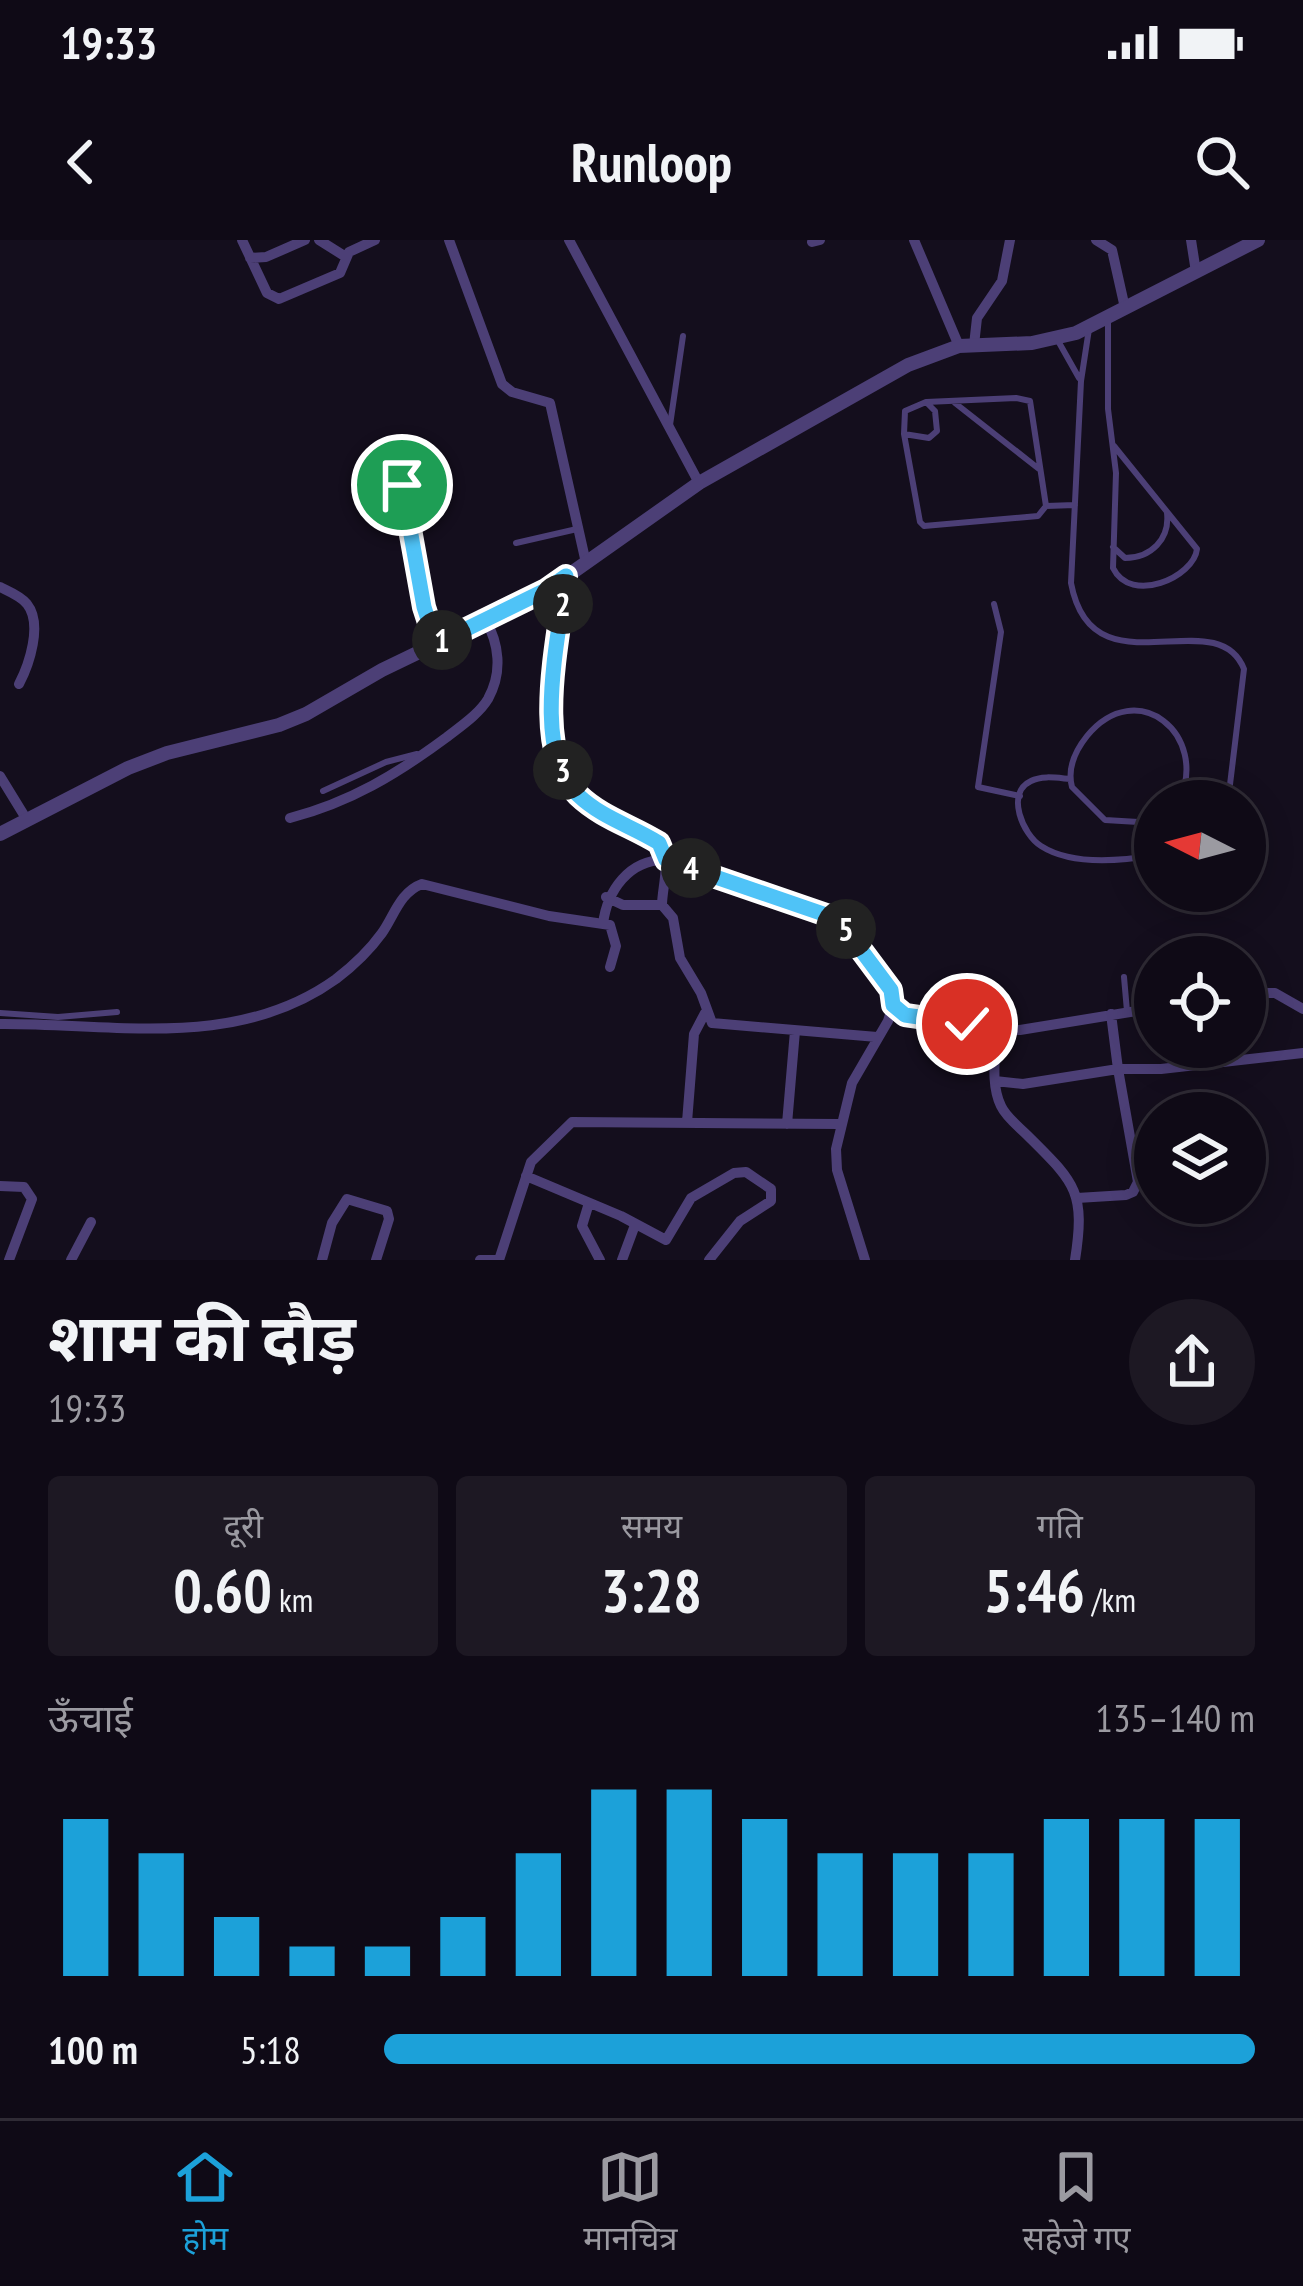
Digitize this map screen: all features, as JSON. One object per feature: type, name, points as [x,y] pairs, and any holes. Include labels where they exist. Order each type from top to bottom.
[{"type":"street","points":[[242,240],[267,293],[286,298],[340,273],[346,257],[371,241]]},
{"type":"street","points":[[250,258],[305,240]]},
{"type":"street","points":[[319,240],[346,257]]},
{"type":"street","points":[[449,240],[502,384],[512,392],[550,403],[586,563]]},
{"type":"street","points":[[569,240],[699,483]]},
{"type":"street","points":[[914,240],[966,345]]},
{"type":"street","points":[[966,345],[977,318],[1002,281],[1010,240]]},
{"type":"street","points":[[1096,240],[1112,250],[1125,308]]},
{"type":"street","points":[[1191,240],[1196,272]]},
{"type":"street","points":[[0,834],[128,768],[306,714],[566,576],[699,483],[908,364],[966,345],[1057,339],[1258,240]]},
{"type":"street","points":[[566,576],[551,712],[553,746],[574,792],[608,818],[659,843],[666,860],[662,905],[673,918],[680,958],[701,993],[705,1013],[712,1023],[731,1027],[877,1037]]},
{"type":"street","points":[[0,587],[25,602],[31,614],[32,650],[19,685]]},
{"type":"street","points":[[290,818],[346,800],[399,773],[468,721],[488,699],[499,649],[485,619]]},
{"type":"street","points":[[0,776],[27,820]]},
{"type":"street","points":[[603,924],[606,897],[643,863],[666,860],[838,919],[891,990],[893,1005],[852,1083],[839,1124],[837,1170],[865,1260]]},
{"type":"street","points":[[0,1024],[178,1030],[284,1009],[356,964],[406,894],[422,884],[549,916],[610,925],[616,938],[610,967]]},
{"type":"street","points":[[606,897],[622,905],[662,905]]},
{"type":"street","points":[[1266,994],[1303,1008]]},
{"type":"street","points":[[893,1005],[905,1015],[996,1030],[1134,1010]]},
{"type":"street","points":[[687,1122],[694,1034],[705,1013]]},
{"type":"street","points":[[1077,1198],[1126,1195],[1138,1182],[1111,1014]]},
{"type":"street","points":[[996,1030],[995,1081],[1003,1111],[1061,1169],[1077,1198],[1075,1260]]},
{"type":"street","points":[[787,1124],[795,1031]]},
{"type":"street","points":[[995,1081],[1023,1084],[1118,1069],[1161,1070],[1303,1053]]},
{"type":"street","points":[[480,1260],[499,1260],[536,1155],[572,1122],[839,1124]]},
{"type":"street","points":[[526,1176],[666,1240],[698,1193],[746,1172],[771,1189],[771,1201],[740,1222],[709,1260]]},
{"type":"street","points":[[0,1186],[24,1187],[32,1198],[9,1260]]},
{"type":"street","points":[[322,1260],[332,1223],[347,1199],[387,1211],[389,1220],[376,1260]]},
{"type":"street","points":[[589,1202],[582,1226],[600,1260]]},
{"type":"street","points":[[71,1260],[91,1222]]},
{"type":"street","points":[[622,1260],[635,1225]]},
{"type":"lane","points":[[1108,316],[1113,568],[1120,582],[1146,587],[1189,568],[1197,549],[1114,446]]},
{"type":"lane","points":[[1090,326],[1081,381],[1071,583],[1075,604],[1088,625],[1131,644],[1206,640],[1225,644],[1238,654],[1244,670],[1231,780]]},
{"type":"lane","points":[[669,428],[683,336]]},
{"type":"lane","points":[[1057,339],[1081,381]]},
{"type":"lane","points":[[952,400],[1039,469]]},
{"type":"lane","points":[[952,400],[1030,401],[1046,506],[1038,516],[924,526],[920,522],[904,434],[905,411],[926,402],[952,400]]},
{"type":"lane","points":[[904,434],[929,438],[937,431],[935,410],[926,402]]},
{"type":"lane","points":[[381,448],[402,485],[424,607],[436,644]]},
{"type":"lane","points":[[1046,506],[1076,505]]},
{"type":"lane","points":[[1111,544],[1125,558],[1136,558],[1160,543],[1168,522],[1166,508]]},
{"type":"lane","points":[[516,543],[578,529]]},
{"type":"lane","points":[[994,604],[1001,632],[978,788],[1020,796]]},
{"type":"lane","points":[[1134,822],[1105,820],[1072,788],[1074,756],[1102,718],[1120,712],[1151,712],[1166,722],[1185,752],[1182,780]]},
{"type":"lane","points":[[323,791],[386,762],[427,753]]},
{"type":"lane","points":[[1070,779],[1031,780],[1022,789],[1023,824],[1037,844],[1066,857],[1134,859]]},
{"type":"lane","points":[[1124,977],[1127,1011]]},
{"type":"lane","points":[[0,1012],[58,1017],[117,1012]]},
{"type":"route","points":[[402,485],[424,607],[436,644],[566,576],[551,735],[574,792],[598,812],[659,843],[666,860],[838,919],[891,990],[893,1005],[905,1015],[967,1024]]}]
